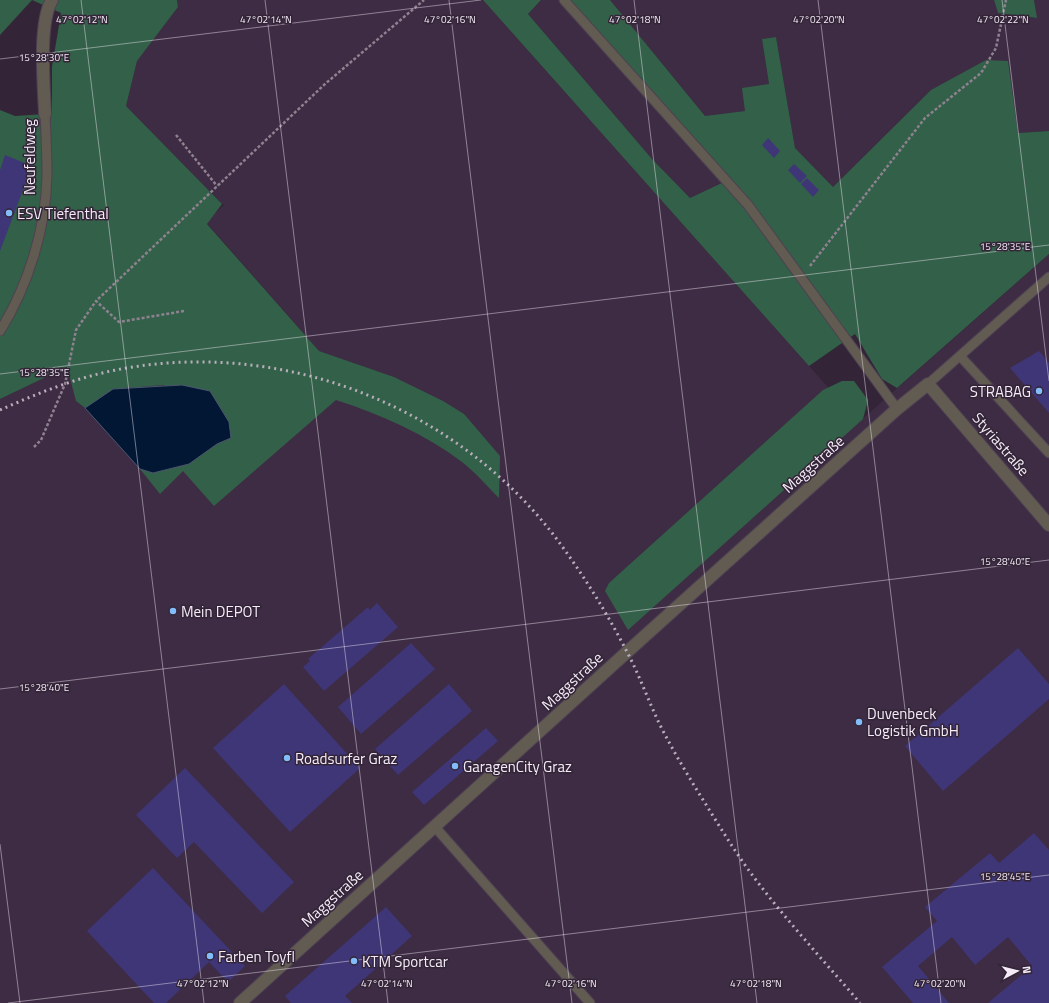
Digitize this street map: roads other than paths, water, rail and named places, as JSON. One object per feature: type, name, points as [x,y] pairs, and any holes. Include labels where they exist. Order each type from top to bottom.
[{"type":"street","name":"Neufeldweg","points":[[45,114],[42,61],[47,8],[52,0]]},
{"type":"street","name":"Maggstraße","points":[[240,1003],[897,409],[928,384]]},
{"type":"street","name":"Styriastraße","points":[[928,384],[1049,525]]},
{"type":"lane","points":[[564,0],[748,205],[897,409]]},
{"type":"lane","name":"Neufeldweg","points":[[0,331],[17,302],[38,236],[47,176],[45,114]]},
{"type":"lane","points":[[928,384],[1049,278]]},
{"type":"lane","points":[[960,356],[1049,453]]},
{"type":"lane","points":[[435,827],[590,1003]]},
{"type":"water","points":[[182,385],[210,391],[229,422],[231,438],[217,444],[189,464],[153,473],[140,469],[85,408],[113,389]]},
{"type":"railway","points":[[0,410],[27,398],[83,378],[111,371],[175,363],[240,364],[303,374],[364,394],[422,421],[475,457],[523,499],[573,561],[597,598],[619,637],[635,668],[660,725],[673,749],[730,843],[753,876],[805,940],[860,1003]]},
{"type":"place","name":"ESV Tiefenthal","points":[[9,213]]},
{"type":"place","name":"STRABAG","points":[[1039,391]]},
{"type":"place","name":"Mein DEPOT","points":[[173,611]]},
{"type":"place","name":"Duvenbeck Logistik GmbH","points":[[859,722]]},
{"type":"place","name":"Roadsurfer Graz","points":[[287,758]]},
{"type":"place","name":"GaragenCity Graz","points":[[455,766]]},
{"type":"place","name":"Farben Toyfl","points":[[210,956]]},
{"type":"place","name":"KTM Sportcar","points":[[354,961]]}]
